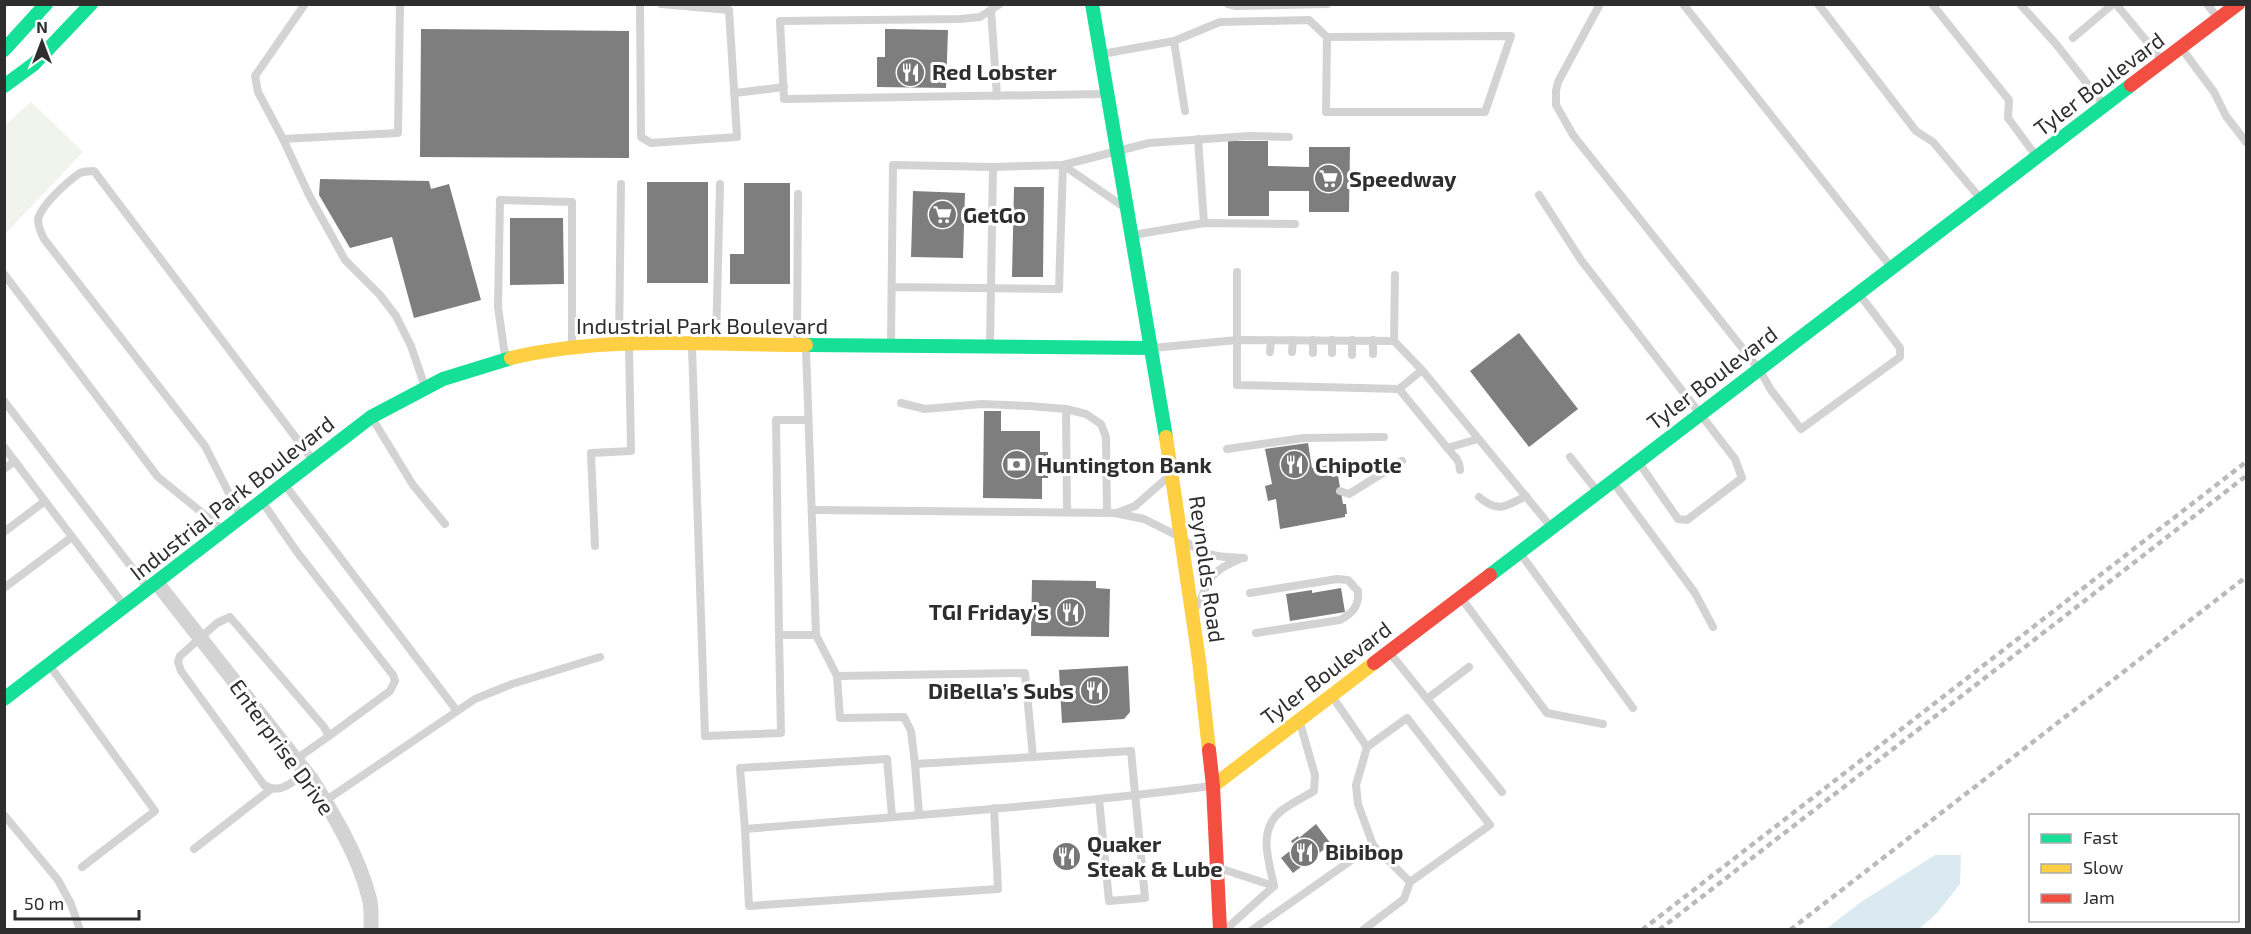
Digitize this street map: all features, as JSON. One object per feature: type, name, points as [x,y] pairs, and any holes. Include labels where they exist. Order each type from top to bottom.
[{"type":"main road","points":[[4,50],[46,4]]},
{"type":"main road","points":[[4,86],[34,64],[91,4]]},
{"type":"main road","name":"Reynolds Road","points":[[1092,4],[1182,538],[1208,731],[1220,930]]},
{"type":"main road","name":"Tyler Boulevard","points":[[1213,786],[2238,4]]},
{"type":"main road","name":"Industrial Park Boulevard","points":[[4,699],[371,417],[425,387],[476,367],[527,353],[572,347],[624,344],[1149,348]]},
{"type":"street","name":"Enterprise Drive","points":[[153,586],[200,638],[296,760],[325,801],[352,850],[366,889],[371,930]]},
{"type":"lane","points":[[305,4],[255,76],[258,92],[284,139],[309,195],[345,260],[380,295],[396,316],[411,346],[425,387]]},
{"type":"lane","points":[[284,139],[398,133],[400,4]]},
{"type":"lane","points":[[640,4],[641,137],[651,143],[737,137],[729,10],[660,4]]},
{"type":"lane","points":[[1000,4],[980,17],[960,19],[780,21],[784,99],[1107,94]]},
{"type":"lane","points":[[1228,4],[1236,6],[1327,4]]},
{"type":"lane","points":[[1600,4],[1558,82],[1556,105],[1573,135],[1760,369],[1771,390],[1801,429],[1900,357],[1900,348],[1859,293]]},
{"type":"lane","points":[[1683,4],[1892,268]]},
{"type":"lane","points":[[1818,4],[1916,131],[1934,142],[1982,200]]},
{"type":"lane","points":[[1932,4],[2009,100],[2008,118],[2037,157]]},
{"type":"lane","points":[[2020,4],[2056,44],[2105,106]]},
{"type":"lane","points":[[2073,38],[2114,4],[2163,61]]},
{"type":"lane","points":[[2207,4],[2219,19]]},
{"type":"lane","points":[[991,10],[997,96]]},
{"type":"lane","points":[[1100,54],[1174,41],[1220,22],[1309,20],[1328,37],[1511,36],[1485,112],[1326,111],[1328,37]]},
{"type":"lane","points":[[1174,41],[1185,111]]},
{"type":"lane","points":[[2181,48],[2214,92],[2226,116],[2247,142]]},
{"type":"lane","points":[[735,93],[784,87]]},
{"type":"lane","points":[[891,347],[893,165],[993,167],[1063,165],[1149,142],[1249,136],[1289,137]]},
{"type":"lane","points":[[1198,139],[1204,223]]},
{"type":"lane","points":[[1063,165],[1126,208]]},
{"type":"lane","points":[[892,287],[1059,289],[1063,165]]},
{"type":"lane","points":[[990,348],[993,167]]},
{"type":"lane","points":[[242,518],[205,446],[44,239],[38,221],[47,202],[80,174],[94,171],[314,461]]},
{"type":"lane","points":[[595,546],[591,453],[631,451],[624,344],[621,184]]},
{"type":"lane","points":[[716,345],[720,184]]},
{"type":"lane","points":[[798,194],[801,346],[813,510],[816,635],[837,676],[840,718],[904,717],[911,731],[919,814]]},
{"type":"lane","points":[[1539,195],[1581,260],[1735,459],[1742,478],[1687,520],[1678,519],[1638,462]]},
{"type":"lane","points":[[506,359],[498,307],[500,200],[572,202],[572,347]]},
{"type":"lane","points":[[1131,236],[1204,223],[1295,224]]},
{"type":"lane","points":[[1238,272],[1237,385],[1351,384],[1372,389],[1399,389],[1422,370]]},
{"type":"lane","points":[[4,274],[158,477],[225,531]]},
{"type":"lane","points":[[1394,341],[1395,275]]},
{"type":"lane","points":[[1149,348],[1237,340],[1394,341],[1422,370],[1551,528]]},
{"type":"lane","points":[[1270,352],[1271,340]]},
{"type":"lane","points":[[1292,352],[1293,340]]},
{"type":"lane","points":[[1313,340],[1313,353]]},
{"type":"lane","points":[[1332,340],[1332,353]]},
{"type":"lane","points":[[1352,340],[1352,355]]},
{"type":"lane","points":[[1373,340],[1373,354]]},
{"type":"lane","points":[[692,345],[705,736],[781,733],[776,420],[808,420]]},
{"type":"lane","points":[[1270,375],[1270,386]]},
{"type":"lane","points":[[1372,378],[1372,389]]},
{"type":"lane","points":[[1399,389],[1455,457],[1460,470]]},
{"type":"lane","points":[[4,401],[153,586]]},
{"type":"lane","points":[[901,403],[925,409],[982,404],[1066,409],[1095,418],[1101,424],[1106,437],[1111,513]]},
{"type":"lane","points":[[1066,409],[1068,512]]},
{"type":"lane","points":[[371,417],[413,485],[445,524]]},
{"type":"lane","points":[[1227,449],[1304,438],[1384,437]]},
{"type":"lane","points":[[1447,448],[1478,439]]},
{"type":"lane","points":[[4,447],[126,607]]},
{"type":"lane","points":[[1570,457],[1598,492]]},
{"type":"lane","points":[[4,469],[15,461]]},
{"type":"lane","points":[[1340,491],[1349,494],[1402,461]]},
{"type":"lane","points":[[1111,513],[1135,506],[1172,474]]},
{"type":"lane","points":[[1612,481],[1695,592],[1713,627]]},
{"type":"lane","points":[[284,484],[457,711]]},
{"type":"lane","points":[[1479,497],[1490,506],[1499,508],[1526,496]]},
{"type":"lane","points":[[4,532],[45,501]]},
{"type":"lane","points":[[262,502],[297,552],[393,675],[395,681],[390,691],[296,760]]},
{"type":"lane","points":[[813,510],[1111,513],[1144,519],[1182,538],[1193,548],[1207,554],[1244,558],[1214,572],[1208,580],[1193,618]]},
{"type":"lane","points":[[4,588],[72,537]]},
{"type":"lane","points":[[1520,552],[1632,708]]},
{"type":"lane","points":[[1250,593],[1337,579],[1348,580],[1358,591],[1359,600],[1355,608],[1340,620],[1256,633]]},
{"type":"lane","points":[[1461,597],[1547,713],[1603,724]]},
{"type":"lane","points":[[305,772],[290,785],[281,789],[271,789],[264,785],[181,671],[178,662],[180,656],[217,623],[230,617],[324,727],[329,736]]},
{"type":"lane","points":[[779,635],[816,635]]},
{"type":"lane","points":[[1389,652],[1502,792]]},
{"type":"lane","points":[[325,801],[475,699],[512,684],[600,657]]},
{"type":"lane","points":[[49,665],[155,812],[82,867]]},
{"type":"lane","points":[[1427,699],[1468,667]]},
{"type":"lane","points":[[837,676],[1025,673],[1033,757]]},
{"type":"lane","points":[[1332,695],[1367,747]]},
{"type":"lane","points":[[1363,930],[1404,899],[1410,882],[1490,825],[1407,718],[1367,747],[1356,785],[1358,804],[1372,845],[1410,882]]},
{"type":"lane","points":[[1274,886],[1266,848],[1269,825],[1281,811],[1314,791],[1315,775],[1299,720]]},
{"type":"lane","points":[[915,764],[1131,751],[1145,898],[1109,901],[1099,799]]},
{"type":"lane","points":[[892,816],[887,759],[740,768],[749,906],[998,889],[994,808]]},
{"type":"lane","points":[[745,829],[1136,796],[1213,786]]},
{"type":"lane","points":[[194,849],[271,789]]},
{"type":"lane","points":[[4,815],[58,880],[71,904],[80,930]]},
{"type":"lane","points":[[1252,930],[1372,845]]},
{"type":"lane","points":[[1217,867],[1274,886]]},
{"type":"lane","points":[[1225,930],[1274,886]]},
{"type":"shaded area","points":[[31,102],[83,152],[5,234],[5,125]]},
{"type":"shaded area","points":[[1935,855],[1961,855],[1960,884],[1937,913],[1919,929],[1826,929],[1861,902]]},
{"type":"building","points":[[421,29],[629,31],[629,158],[420,157]]},
{"type":"building","name":"Red Lobster","points":[[885,29],[948,30],[946,88],[877,87],[877,57],[885,57]]},
{"type":"building","points":[[1228,141],[1268,141],[1268,166],[1309,167],[1309,147],[1350,147],[1349,212],[1309,212],[1309,191],[1269,191],[1269,216],[1228,216]]},
{"type":"building","points":[[320,179],[429,181],[431,189],[449,184],[481,300],[414,318],[392,237],[350,248],[319,195]]},
{"type":"building","points":[[647,182],[708,182],[708,283],[647,283]]},
{"type":"building","points":[[744,183],[790,183],[790,284],[730,284],[730,254],[744,254]]},
{"type":"building","points":[[1014,187],[1044,187],[1043,277],[1012,277]]},
{"type":"building","points":[[913,191],[965,193],[963,258],[911,257]]},
{"type":"building","points":[[510,218],[563,218],[564,284],[510,285]]},
{"type":"building","points":[[1519,333],[1578,409],[1529,447],[1470,371]]},
{"type":"building","name":"Huntington Bank","points":[[984,411],[1001,411],[1001,431],[1040,431],[1040,452],[1048,452],[1048,478],[1042,478],[1042,499],[983,498]]},
{"type":"building","points":[[1308,443],[1312,468],[1330,465],[1332,477],[1338,476],[1347,514],[1345,517],[1280,529],[1276,499],[1268,501],[1265,486],[1272,484],[1265,449]]},
{"type":"building","name":"TGI Friday's","points":[[1032,580],[1096,581],[1096,588],[1110,589],[1109,637],[1031,636]]},
{"type":"building","points":[[1341,588],[1345,612],[1290,621],[1286,594],[1312,590],[1312,593]]},
{"type":"building","name":"DiBella’s Subs","points":[[1128,666],[1130,712],[1124,719],[1062,723],[1059,670]]},
{"type":"building","name":"Bibibop","points":[[1316,824],[1331,844],[1293,873],[1281,858],[1295,847],[1291,841],[1298,836],[1299,838]]},
{"type":"railway","points":[[1642,930],[2246,462]]},
{"type":"railway","points":[[1659,930],[2246,476]]},
{"type":"railway","points":[[1790,930],[2246,577]]},
{"type":"traffic: fast","points":[[4,50],[46,4]]},
{"type":"traffic: fast","points":[[4,86],[34,64],[91,4]]},
{"type":"traffic: fast","points":[[1092,4],[1166,437]]},
{"type":"traffic: fast","points":[[1490,575],[2131,85]]},
{"type":"traffic: fast","points":[[806,345],[1149,348]]},
{"type":"traffic: fast","points":[[4,699],[371,417],[443,379],[511,358]]},
{"type":"traffic: slow","points":[[511,358],[583,346],[620,344],[806,345]]},
{"type":"traffic: slow","points":[[1166,437],[1199,660],[1209,750]]},
{"type":"traffic: slow","points":[[1213,786],[1374,663]]},
{"type":"traffic: jam","points":[[2131,85],[2238,4]]},
{"type":"traffic: jam","points":[[1374,663],[1490,575]]},
{"type":"traffic: jam","points":[[1209,750],[1220,930]]},
{"type":"place","name":"Red Lobster","points":[[911,72]]},
{"type":"place","name":"Speedway","points":[[1328,179]]},
{"type":"place","name":"GetGo","points":[[942,215]]},
{"type":"place","name":"Huntington Bank","points":[[1016,465]]},
{"type":"place","name":"Chipotle","points":[[1294,465]]},
{"type":"place","name":"TGI Friday's","points":[[1070,612]]},
{"type":"place","name":"DiBella’s Subs","points":[[1095,691]]},
{"type":"place","name":"Bibibop","points":[[1304,852]]},
{"type":"place","name":"Quaker Steak & Lube","points":[[1066,857]]}]
